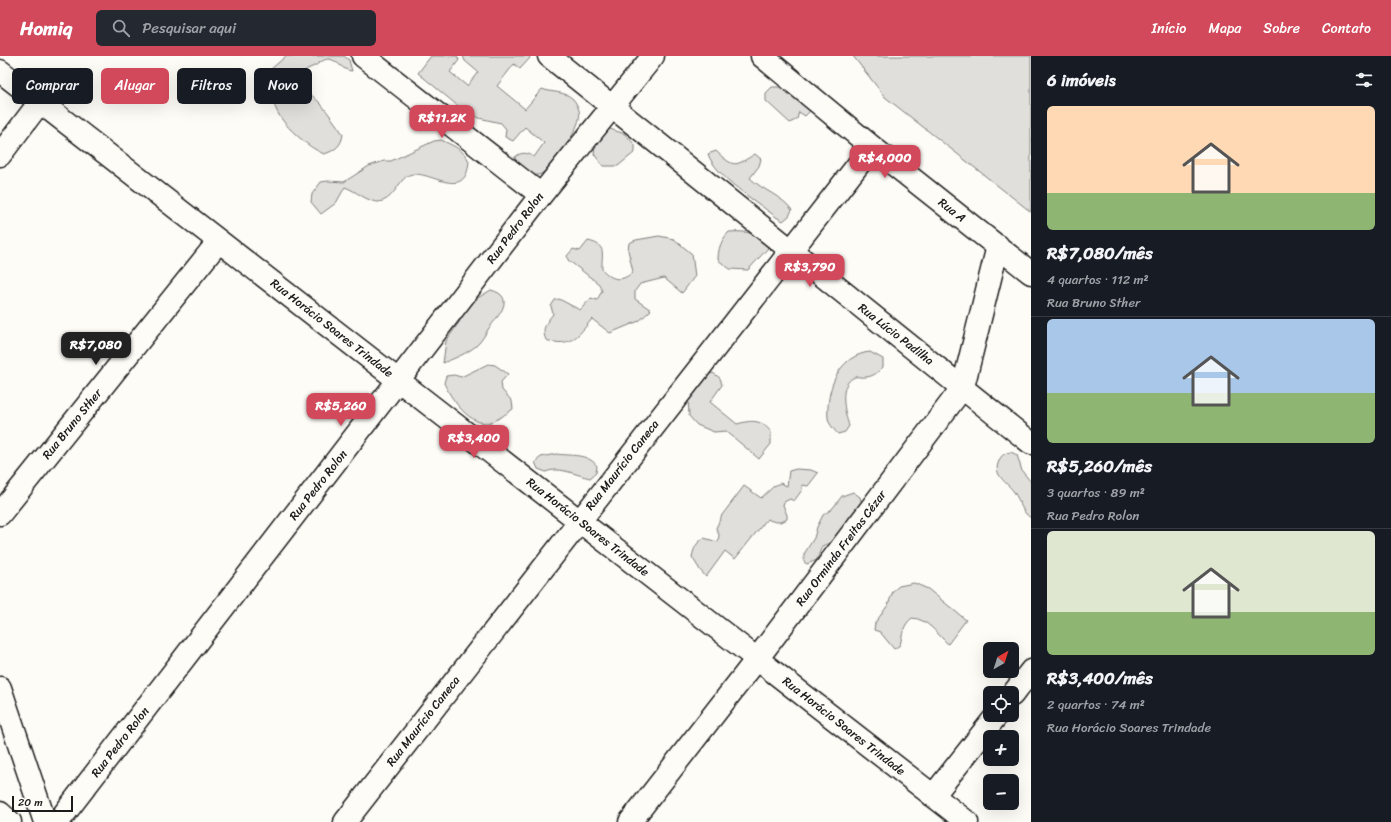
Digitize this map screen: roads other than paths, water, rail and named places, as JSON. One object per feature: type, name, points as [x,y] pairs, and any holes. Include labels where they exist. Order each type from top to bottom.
[{"type":"street","points":[[363,56],[541,195]]},
{"type":"street","name":"Rua Lúcio Padilha","points":[[549,56],[612,105],[791,252],[963,387],[1031,443]]},
{"type":"street","name":"Rua Pedro Rolon","points":[[58,822],[541,195],[653,56]]},
{"type":"street","name":"Rua A","points":[[762,56],[872,147],[1031,272]]},
{"type":"street","name":"Rua Horácio Soares Trindade","points":[[0,70],[12,80]]},
{"type":"street","points":[[0,155],[38,104]]},
{"type":"street","name":"Rua Horácio Soares Trindade","points":[[43,104],[967,822]]},
{"type":"street","name":"Rua Maurício Caneca","points":[[345,822],[579,520],[872,147]]},
{"type":"street","name":"Rua Bruno Sther","points":[[0,514],[219,241]]},
{"type":"street","name":"Rua Orminda Freitas Cézar","points":[[630,822],[757,659],[963,387],[998,246]]},
{"type":"street","points":[[1019,686],[1031,671]]},
{"type":"street","points":[[0,688],[46,822]]},
{"type":"street","points":[[933,796],[991,722]]},
{"type":"street","points":[[0,813],[10,822]]}]
